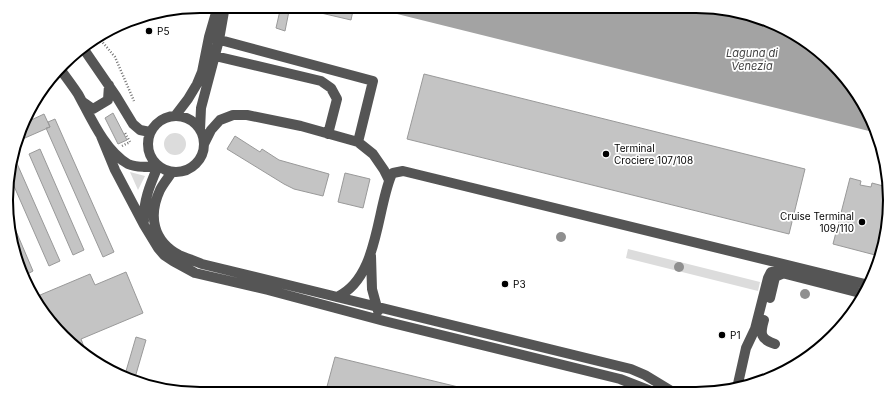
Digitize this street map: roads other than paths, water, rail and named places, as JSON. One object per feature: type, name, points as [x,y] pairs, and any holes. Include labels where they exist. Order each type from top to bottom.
[{"type":"lane","points":[[175,116],[188,99],[202,72],[209,36],[216,13]]},
{"type":"lane","points":[[204,144],[200,130],[201,108],[219,40],[224,13]]},
{"type":"lane","points":[[209,36],[219,40],[373,81],[358,142]]},
{"type":"lane","points":[[86,52],[136,128],[144,132],[150,132]]},
{"type":"lane","points":[[215,56],[321,81],[331,88],[337,99],[328,134]]},
{"type":"lane","points":[[63,73],[101,136],[115,170],[158,248],[164,254],[195,273],[620,379],[642,387]]},
{"type":"lane","points":[[81,101],[93,108],[108,100],[109,85]]},
{"type":"lane","points":[[200,130],[185,117],[175,116],[163,119],[158,122],[150,132],[148,144],[150,156],[162,169],[172,172],[186,170],[195,166],[201,158],[204,144],[215,124],[226,117],[239,114],[302,126],[358,142],[373,154],[389,180]]},
{"type":"lane","points":[[101,136],[118,156],[128,164],[146,168],[158,166]]},
{"type":"lane","points":[[144,225],[143,212],[145,196],[158,166]]},
{"type":"lane","points":[[384,321],[376,306],[372,289],[372,250],[389,180],[393,173],[403,170],[864,284]]},
{"type":"lane","points":[[172,172],[160,190],[154,214],[154,226],[156,232],[167,246],[178,254],[202,264],[631,369],[645,375],[665,387]]},
{"type":"lane","points":[[337,297],[354,285],[372,250]]},
{"type":"lane","points":[[739,382],[746,348],[755,329],[768,278],[771,272],[859,293]]},
{"type":"lane","points":[[775,344],[764,338],[761,332],[775,277],[782,274]]},
{"type":"lane","points":[[742,369],[744,381]]},
{"type":"water","name":"Laguna di Venezia","points":[[393,13],[708,13],[744,19],[779,32],[819,59],[844,86],[864,117],[870,131]]},
{"type":"place","name":"P5","points":[[149,31]]},
{"type":"place","name":"Terminal Crociere 107/108","points":[[606,154]]},
{"type":"place","name":"Cruise Terminal 109/110","points":[[862,222]]},
{"type":"place","name":"P3","points":[[505,284]]},
{"type":"place","name":"P1","points":[[722,335]]}]
